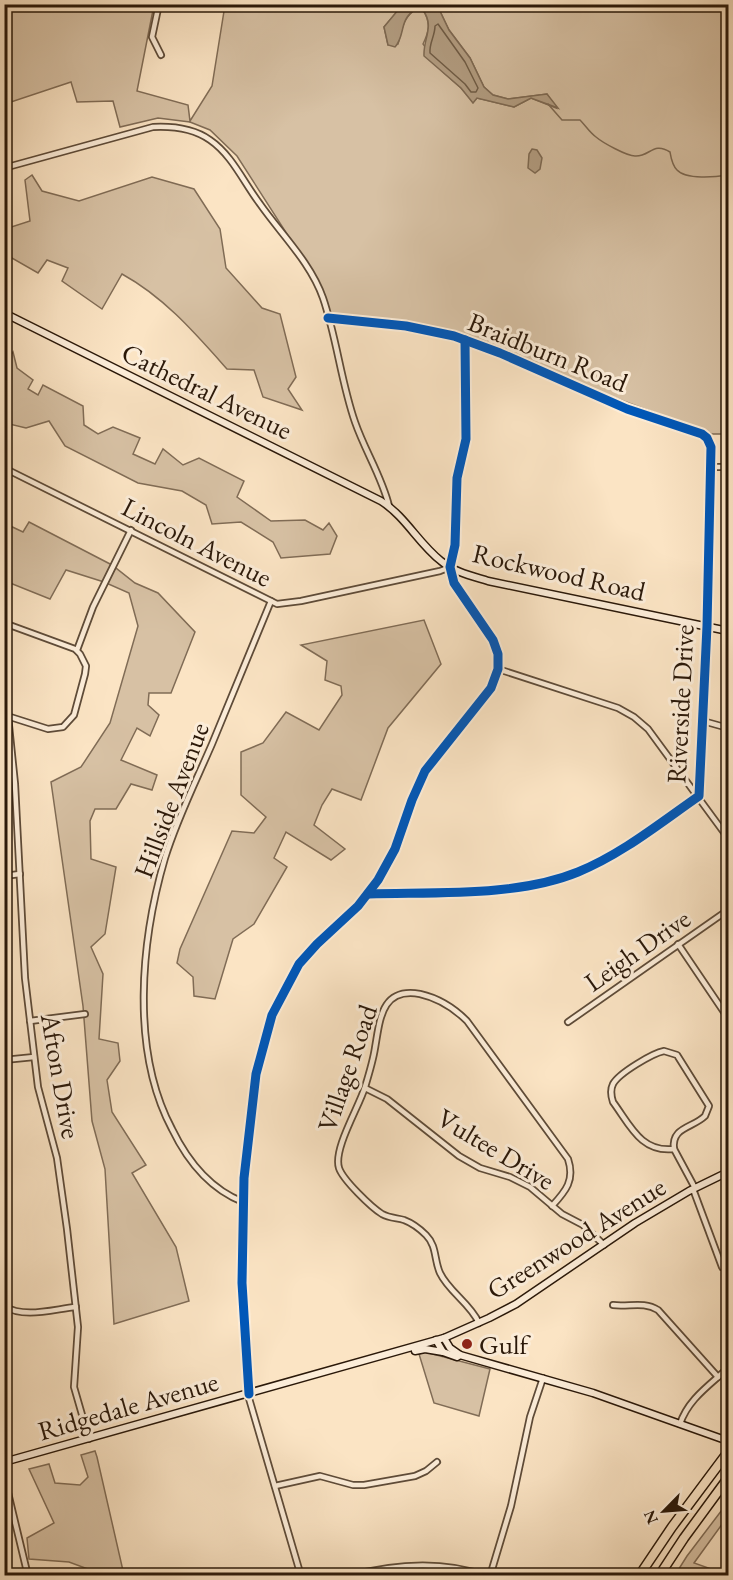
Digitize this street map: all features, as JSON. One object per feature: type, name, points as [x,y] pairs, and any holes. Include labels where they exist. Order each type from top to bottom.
[{"type":"highway","points":[[639,1575],[688,1504],[729,1452]]},
{"type":"highway","points":[[659,1575],[729,1478]]},
{"type":"street","points":[[159,4],[152,37],[161,55]]},
{"type":"street","points":[[4,168],[148,128],[174,127],[202,135],[226,154],[314,278],[324,300],[355,421],[385,488],[389,506]]},
{"type":"street","name":"Cathedral Avenue","points":[[4,313],[389,506]]},
{"type":"street","name":"Braidburn Road","points":[[328,318],[406,326],[465,340],[644,415]]},
{"type":"street","points":[[301,1575],[249,1395],[243,1314],[243,1202],[246,1147],[254,1087],[272,1015],[299,964],[369,894],[395,849],[425,771],[491,688],[498,669],[498,654],[493,640],[454,583],[450,567],[454,545],[458,478],[466,439],[465,340]]},
{"type":"street","name":"Riverside Drive","points":[[369,894],[505,890],[559,879],[596,865],[617,853],[699,796],[707,626],[711,447],[704,434],[644,415]]},
{"type":"street","points":[[711,467],[729,467]]},
{"type":"street","name":"Lincoln Avenue","points":[[4,468],[282,605],[450,567]]},
{"type":"street","name":"Rockwood Road","points":[[389,506],[402,516],[438,558],[466,575],[729,631]]},
{"type":"street","points":[[77,650],[93,607],[131,530]]},
{"type":"street","name":"Hillside Avenue","points":[[243,1202],[224,1192],[204,1176],[184,1151],[169,1124],[157,1094],[148,1055],[145,979],[152,911],[168,849],[271,601]]},
{"type":"street","points":[[4,623],[77,650],[84,661],[86,671],[74,715],[59,729],[48,729],[6,716]]},
{"type":"street","points":[[498,669],[618,708],[634,717],[648,729],[729,838]]},
{"type":"street","name":"Afton Drive","points":[[6,716],[15,784],[25,978],[34,1057],[38,1086],[61,1178],[78,1333],[73,1375],[74,1387],[89,1439]]},
{"type":"street","points":[[703,721],[729,728]]},
{"type":"street","points":[[4,876],[20,874]]},
{"type":"street","name":"Leigh Drive","points":[[568,1022],[729,910]]},
{"type":"street","points":[[678,944],[729,1018]]},
{"type":"street","name":"Village Road","points":[[479,1323],[471,1309],[440,1273],[436,1264],[435,1249],[429,1238],[409,1222],[390,1217],[377,1210],[341,1173],[338,1162],[338,1156],[365,1088],[380,1017],[383,1009],[391,1000],[401,995],[416,994],[432,998],[454,1009],[467,1021],[568,1159],[571,1173],[569,1186],[552,1206]]},
{"type":"street","points":[[30,1021],[85,1014]]},
{"type":"street","points":[[674,1149],[662,1149],[644,1143],[613,1102],[611,1094],[612,1086],[617,1078],[654,1054],[664,1051],[677,1055],[709,1107],[702,1120],[675,1135],[674,1149],[694,1189],[722,1267]]},
{"type":"street","points":[[4,1060],[34,1057]]},
{"type":"street","name":"Vultee Drive","points":[[365,1088],[387,1099],[459,1156],[480,1168],[520,1181],[562,1214],[583,1225],[604,1245]]},
{"type":"street","name":"Greenwood Avenue","points":[[444,1338],[516,1304],[635,1223],[729,1172]]},
{"type":"street","points":[[613,1305],[627,1307],[644,1305],[657,1310],[718,1377]]},
{"type":"street","points":[[4,1306],[11,1311],[23,1313],[76,1307]]},
{"type":"street","points":[[444,1338],[450,1348],[460,1355],[593,1393],[729,1441]]},
{"type":"street","name":"Ridgedale Avenue","points":[[4,1462],[249,1395],[444,1338]]},
{"type":"street","points":[[436,1340],[443,1352]]},
{"type":"street","points":[[409,1349],[443,1352],[457,1357],[460,1355]]},
{"type":"street","points":[[680,1424],[683,1414],[694,1399],[729,1368]]},
{"type":"street","points":[[350,1575],[439,1564],[488,1575],[511,1506],[528,1426],[543,1378]]},
{"type":"street","points":[[275,1486],[320,1476],[353,1485],[364,1485],[415,1476],[437,1462]]},
{"type":"street","points":[[4,1476],[28,1575]]},
{"type":"street","points":[[397,1568],[398,1575]]},
{"type":"shaded area","points":[[387,4],[390,7],[403,5],[384,27],[388,45],[398,44],[404,24],[412,12],[416,9],[423,10],[428,27],[423,44],[443,72],[473,102],[477,98],[514,107],[531,98],[556,108],[547,94],[508,99],[493,95],[484,87],[470,58],[449,30],[437,5],[728,5],[728,434],[712,434],[441,333],[328,318],[312,273],[237,156],[210,130],[190,122],[158,118],[120,127],[113,101],[77,102],[71,82],[5,104],[5,5],[154,5],[137,91],[188,105],[190,121],[212,86],[225,5]]},
{"type":"shaded area","points":[[32,175],[42,191],[79,201],[152,177],[194,189],[220,229],[226,268],[262,308],[280,314],[296,377],[288,389],[302,410],[263,397],[254,370],[227,369],[191,329],[152,293],[122,274],[102,309],[62,281],[68,268],[47,260],[38,273],[5,254],[5,229],[30,221],[25,180]]},
{"type":"shaded area","points":[[13,352],[17,368],[33,380],[28,389],[38,395],[43,385],[83,406],[84,425],[98,434],[113,427],[140,438],[133,454],[155,464],[163,449],[183,465],[199,458],[244,481],[237,497],[271,521],[305,520],[323,530],[329,523],[337,536],[330,554],[281,558],[273,542],[241,522],[212,524],[206,505],[182,491],[138,483],[65,446],[49,421],[26,428],[5,423],[5,362]]},
{"type":"shaded area","points":[[29,522],[112,565],[135,583],[158,593],[195,632],[171,693],[149,693],[148,705],[159,715],[150,736],[137,728],[121,760],[157,775],[152,790],[131,784],[116,809],[95,809],[90,821],[91,859],[116,867],[105,934],[91,947],[103,974],[99,1039],[118,1043],[120,1061],[107,1080],[112,1112],[146,1165],[132,1173],[176,1247],[189,1301],[114,1324],[105,1169],[92,1121],[83,1006],[51,782],[81,767],[110,723],[138,626],[129,593],[104,582],[66,570],[50,599],[5,581],[4,523],[23,532]]},
{"type":"shaded area","points":[[424,620],[441,664],[388,728],[361,800],[332,789],[314,825],[345,849],[331,860],[286,832],[274,858],[287,867],[254,924],[233,939],[215,999],[194,996],[193,977],[177,963],[180,949],[232,831],[254,833],[266,817],[241,795],[241,752],[263,743],[286,712],[319,730],[342,695],[341,686],[325,680],[327,661],[301,645]]},
{"type":"shaded area","points":[[425,1352],[490,1369],[479,1416],[434,1403],[419,1354]]},
{"type":"shaded area","points":[[95,1451],[124,1575],[104,1575],[69,1562],[29,1559],[27,1538],[54,1523],[29,1469],[49,1464],[55,1483],[80,1485],[88,1477],[81,1455]]},
{"type":"shaded area","points":[[728,1502],[728,1516],[694,1563],[728,1575],[675,1575],[687,1556]]},
{"type":"water","points":[[403,4],[437,5],[449,30],[470,58],[484,87],[493,95],[508,99],[547,94],[558,108],[531,98],[514,107],[477,98],[473,103],[461,88],[424,56],[428,22],[423,10],[416,9],[410,13],[395,47],[388,45],[384,27]]},
{"type":"water","points":[[532,149],[537,150],[542,158],[540,169],[535,173],[528,168],[529,154]]},
{"type":"waterway","points":[[548,104],[562,120],[580,120],[599,140],[627,154],[640,156],[655,149],[664,149],[670,152],[674,166],[681,173],[701,177],[728,175]]},
{"type":"cycle path","points":[[328,318],[406,326],[454,336],[500,353],[627,409],[702,434],[707,438],[711,447],[707,626],[699,796],[610,856],[578,872],[554,880],[529,886],[475,892],[369,894]]},
{"type":"cycle path","points":[[249,1394],[242,1283],[244,1178],[256,1074],[272,1015],[299,964],[358,906],[378,880],[395,849],[425,771],[491,688],[498,669],[498,654],[493,640],[454,583],[450,567],[455,545],[457,478],[466,439],[465,340]]},
{"type":"place","name":"Gulf","points":[[467,1344]]}]
